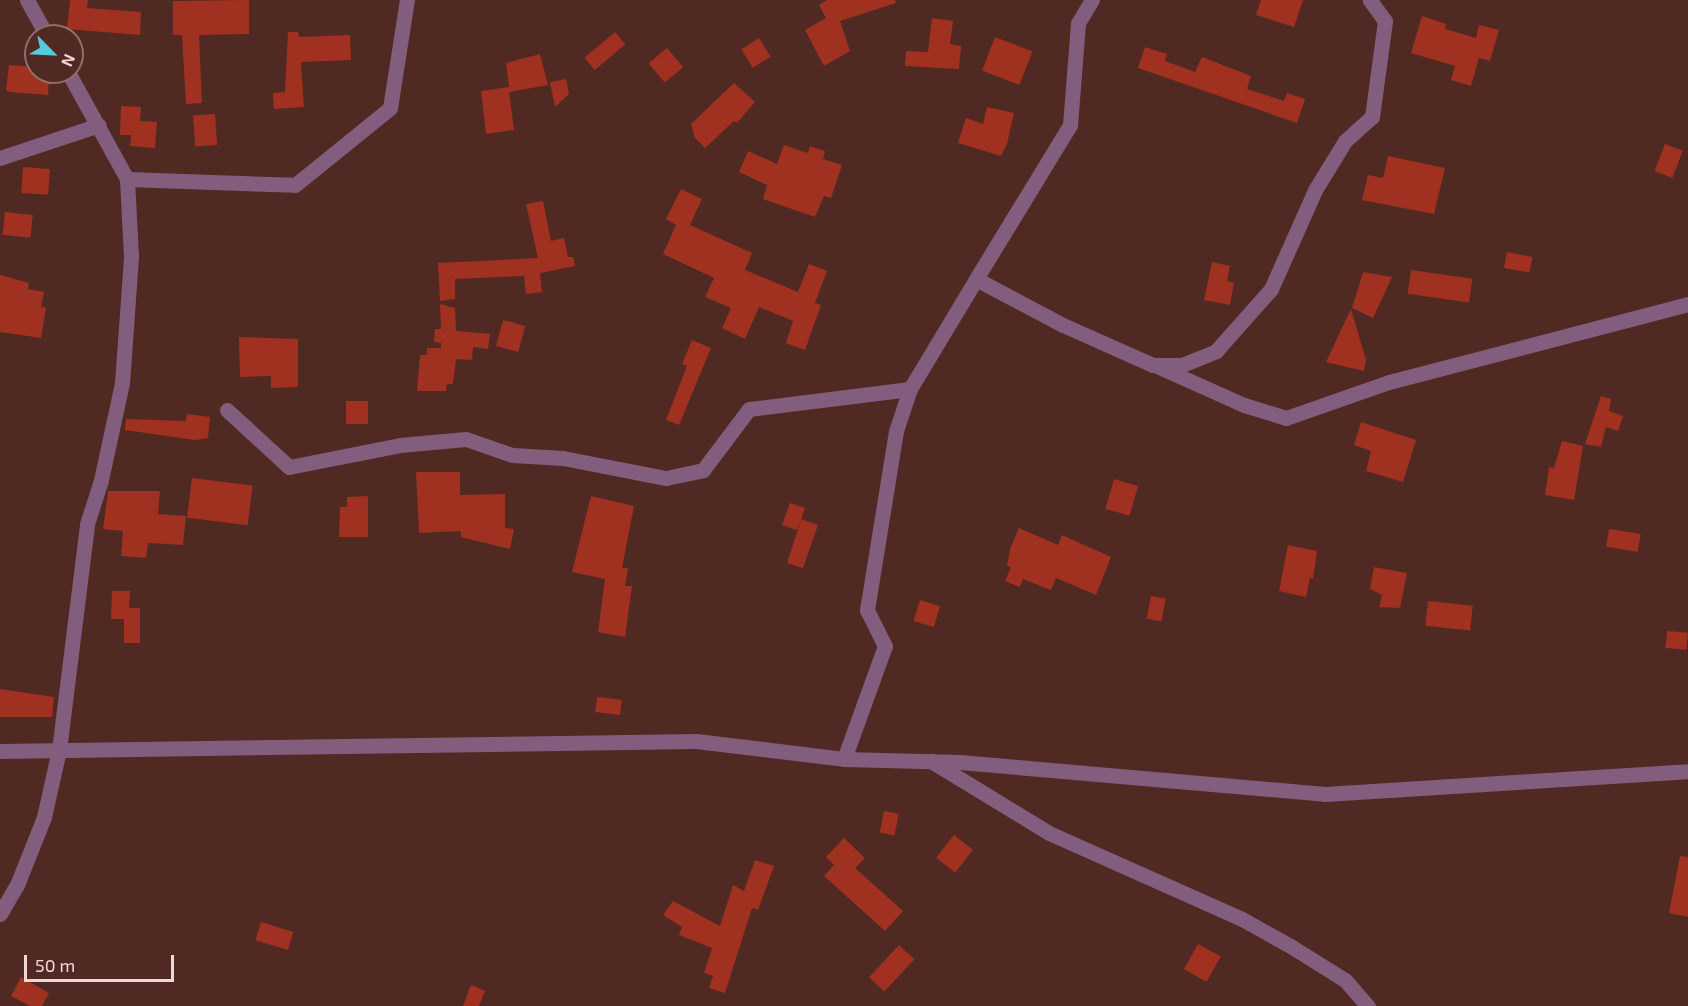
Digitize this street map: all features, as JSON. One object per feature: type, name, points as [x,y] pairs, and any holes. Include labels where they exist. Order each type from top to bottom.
[{"type":"street","points":[[27,0],[40,24]]},
{"type":"street","points":[[128,178],[295,185],[390,108],[407,0]]},
{"type":"street","points":[[844,759],[885,646],[867,610],[883,525],[888,470],[910,388],[1070,124],[1078,23],[1092,0]]},
{"type":"street","points":[[1153,365],[1182,365],[1216,351],[1271,289],[1315,190],[1345,141],[1372,117],[1385,21],[1370,0]]},
{"type":"street","points":[[0,914],[17,885],[44,817],[59,750],[87,524],[101,480],[122,383],[130,256],[128,178],[75,84]]},
{"type":"street","points":[[0,158],[99,125]]},
{"type":"street","points":[[976,279],[1063,325],[1244,405],[1286,418],[1389,382],[1688,304]]},
{"type":"street","points":[[227,410],[289,468],[400,445],[466,440],[512,455],[563,458],[666,478],[703,470],[749,410],[910,388]]},
{"type":"street","points":[[0,751],[696,741],[844,759],[929,760],[1325,794],[1688,771]]},
{"type":"street","points":[[929,760],[1049,833],[1242,919],[1345,980],[1368,1006]]},
{"type":"building","points":[[70,0],[88,0],[87,8],[141,12],[140,35],[84,30],[84,24],[68,24]]},
{"type":"building","points":[[249,0],[249,34],[199,35],[202,103],[186,104],[182,35],[173,35],[173,1]]},
{"type":"building","points":[[827,0],[895,0],[896,3],[840,21],[850,51],[824,66],[805,30],[826,18],[819,5]]},
{"type":"building","points":[[1261,0],[1303,0],[1294,27],[1256,15]]},
{"type":"building","points":[[1422,16],[1446,24],[1445,29],[1476,38],[1479,25],[1499,30],[1490,61],[1479,58],[1471,86],[1451,80],[1455,66],[1411,53]]},
{"type":"building","points":[[932,18],[953,21],[950,44],[961,46],[959,69],[905,66],[906,51],[928,52]]},
{"type":"building","points":[[288,32],[298,32],[299,37],[350,35],[351,60],[301,62],[304,107],[274,109],[273,93],[285,92]]},
{"type":"building","points":[[615,32],[625,44],[595,70],[584,58]]},
{"type":"building","points":[[995,37],[1032,51],[1019,85],[982,71]]},
{"type":"building","points":[[759,38],[771,57],[753,68],[741,49]]},
{"type":"building","points":[[1145,47],[1167,54],[1165,61],[1195,72],[1202,57],[1251,76],[1247,89],[1284,101],[1287,93],[1305,99],[1297,123],[1138,68]]},
{"type":"building","points":[[667,48],[683,67],[665,83],[649,63]]},
{"type":"building","points":[[540,54],[548,85],[509,92],[514,130],[486,134],[481,91],[509,87],[506,63]]},
{"type":"building","points":[[9,65],[24,66],[24,84],[49,84],[48,95],[6,90]]},
{"type":"building","points":[[566,79],[569,94],[555,107],[550,82]]},
{"type":"building","points":[[734,83],[755,102],[737,123],[734,121],[705,148],[695,138],[691,124]]},
{"type":"building","points":[[121,106],[141,107],[140,121],[157,122],[155,148],[130,146],[131,135],[120,135]]},
{"type":"building","points":[[987,107],[1014,113],[1007,144],[1001,156],[958,143],[966,118],[983,124]]},
{"type":"building","points":[[215,114],[217,145],[195,146],[193,116]]},
{"type":"building","points":[[1665,144],[1683,151],[1672,178],[1655,171]]},
{"type":"building","points":[[784,145],[808,153],[810,146],[825,151],[823,159],[842,165],[831,198],[824,196],[815,217],[763,199],[767,185],[739,172],[748,151],[777,164]]},
{"type":"building","points":[[1388,156],[1445,168],[1434,214],[1362,200],[1368,175],[1383,178]]},
{"type":"building","points":[[23,167],[50,169],[48,195],[21,193]]},
{"type":"building","points":[[681,189],[702,199],[690,225],[752,253],[745,270],[798,292],[809,264],[827,271],[815,303],[821,305],[805,350],[786,343],[793,321],[759,307],[745,339],[722,328],[731,308],[705,297],[714,278],[663,254],[676,225],[666,219]]},
{"type":"building","points":[[543,201],[551,241],[564,238],[568,257],[573,257],[575,266],[540,273],[542,292],[526,294],[524,276],[455,279],[455,299],[440,301],[438,263],[538,258],[526,204]]},
{"type":"building","points":[[5,212],[33,215],[30,238],[3,235]]},
{"type":"building","points":[[1507,252],[1533,257],[1529,273],[1504,268]]},
{"type":"building","points":[[1212,262],[1230,266],[1227,281],[1234,283],[1230,305],[1204,300]]},
{"type":"building","points":[[1411,270],[1472,279],[1469,302],[1408,294]]},
{"type":"building","points":[[1363,272],[1392,277],[1373,318],[1352,308]]},
{"type":"building","points":[[0,275],[29,283],[28,289],[44,292],[41,307],[46,308],[41,338],[0,332]]},
{"type":"building","points":[[440,304],[455,308],[456,331],[490,334],[488,349],[473,347],[472,360],[456,359],[453,384],[447,384],[446,391],[417,391],[420,355],[427,355],[427,348],[441,348],[441,343],[434,342],[435,329],[441,329]]},
{"type":"building","points":[[1351,309],[1366,360],[1364,371],[1326,362]]},
{"type":"building","points":[[503,320],[525,326],[518,352],[496,346]]},
{"type":"building","points":[[239,337],[298,339],[298,387],[271,388],[271,376],[240,377]]},
{"type":"building","points":[[692,340],[711,348],[679,425],[666,420],[687,366],[682,364]]},
{"type":"building","points":[[1601,396],[1611,399],[1609,411],[1623,416],[1618,431],[1606,427],[1601,447],[1585,444]]},
{"type":"building","points":[[346,401],[368,401],[368,424],[346,424]]},
{"type":"building","points":[[187,414],[210,417],[208,438],[195,440],[125,430],[126,419],[186,421]]},
{"type":"building","points":[[1361,422],[1416,440],[1403,482],[1366,471],[1371,451],[1354,445]]},
{"type":"building","points":[[1562,441],[1583,446],[1574,500],[1545,495],[1549,467],[1554,468]]},
{"type":"building","points":[[416,472],[460,472],[460,495],[505,494],[505,528],[514,529],[510,549],[461,537],[461,531],[419,533]]},
{"type":"building","points":[[192,478],[253,485],[248,525],[187,518]]},
{"type":"building","points":[[1114,479],[1138,486],[1129,516],[1105,509]]},
{"type":"building","points":[[108,491],[160,491],[158,514],[186,516],[183,545],[148,543],[146,558],[121,556],[123,531],[103,529]]},
{"type":"building","points":[[368,496],[368,537],[339,537],[340,507],[347,507],[347,497]]},
{"type":"building","points":[[591,496],[634,506],[622,568],[628,568],[625,586],[632,586],[625,637],[598,632],[605,579],[572,572]]},
{"type":"building","points":[[790,503],[805,508],[801,519],[818,525],[803,568],[787,563],[801,520],[797,530],[782,525]]},
{"type":"building","points":[[1019,528],[1058,545],[1062,535],[1111,557],[1096,595],[1056,578],[1051,590],[1023,579],[1020,587],[1005,581],[1011,567],[1007,566],[1010,549]]},
{"type":"building","points":[[1609,529],[1641,534],[1638,552],[1606,547]]},
{"type":"building","points":[[1288,545],[1317,551],[1313,579],[1310,578],[1306,597],[1279,591]]},
{"type":"building","points":[[1374,567],[1407,573],[1400,608],[1379,607],[1382,595],[1370,589]]},
{"type":"building","points":[[112,591],[130,591],[129,608],[140,608],[140,643],[124,643],[124,619],[111,619]]},
{"type":"building","points":[[1151,596],[1166,599],[1161,621],[1147,619]]},
{"type":"building","points":[[920,600],[940,606],[934,627],[914,621]]},
{"type":"building","points":[[1428,601],[1473,606],[1470,631],[1425,626]]},
{"type":"building","points":[[1667,631],[1688,633],[1686,650],[1666,648]]},
{"type":"building","points":[[0,689],[54,697],[52,717],[0,717]]},
{"type":"building","points":[[597,697],[622,700],[620,715],[595,712]]},
{"type":"building","points":[[884,811],[899,814],[895,835],[880,833]]},
{"type":"building","points":[[954,835],[973,850],[955,873],[936,858]]},
{"type":"building","points":[[844,838],[865,858],[855,868],[903,911],[885,931],[824,876],[834,865],[826,857]]},
{"type":"building","points":[[1680,856],[1688,857],[1688,917],[1669,913]]},
{"type":"building","points":[[755,860],[774,866],[758,910],[753,908],[751,911],[725,993],[709,988],[713,976],[704,973],[712,948],[679,935],[682,927],[663,915],[673,901],[720,926],[733,885],[744,891]]},
{"type":"building","points":[[261,922],[294,932],[288,950],[255,940]]},
{"type":"building","points":[[1198,944],[1221,957],[1207,982],[1184,969]]},
{"type":"building","points":[[899,945],[914,959],[884,992],[869,977]]},
{"type":"building","points":[[21,977],[49,993],[42,1006],[30,1006],[11,996]]},
{"type":"building","points":[[471,985],[485,991],[479,1006],[463,1006]]}]
